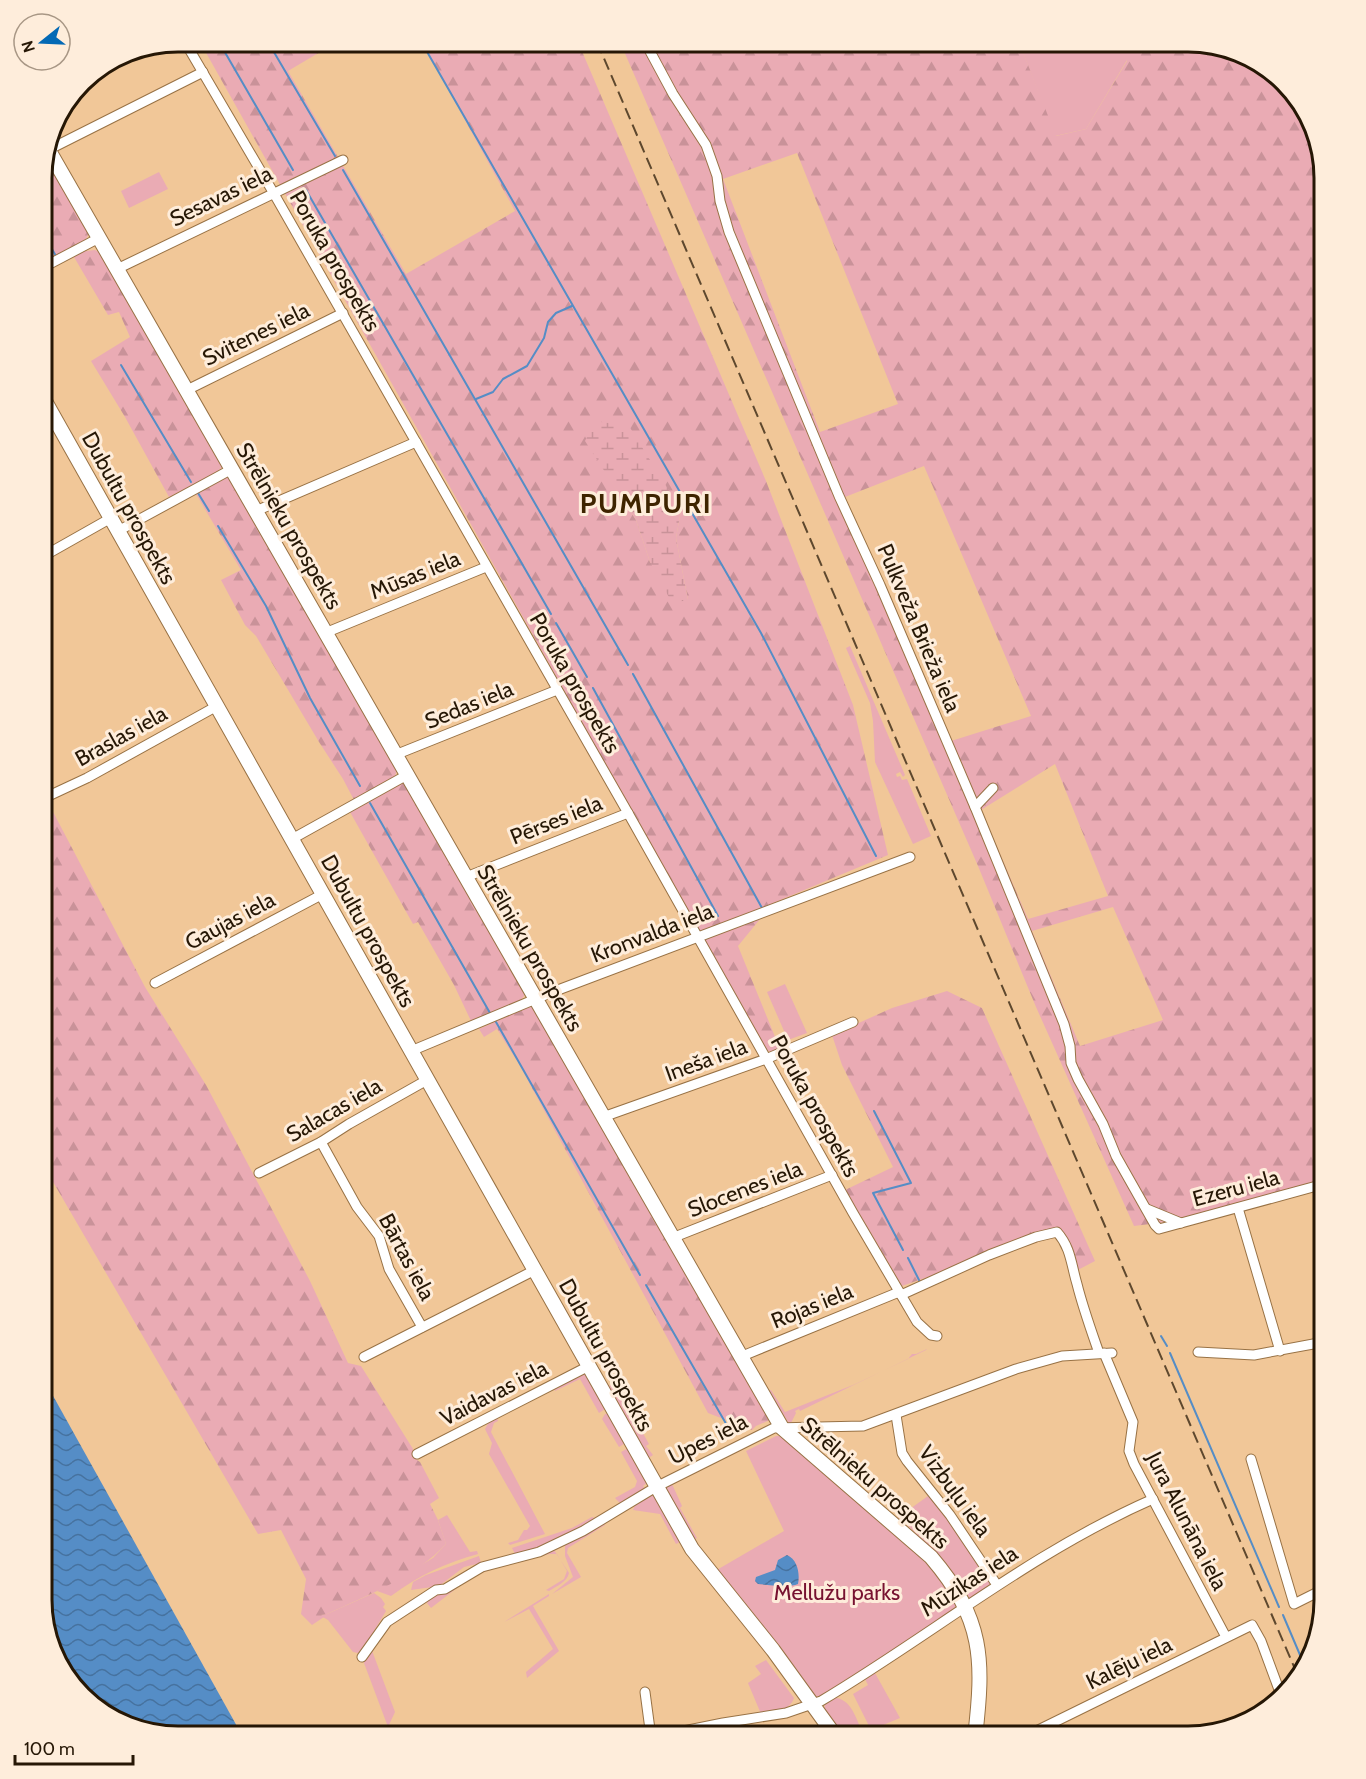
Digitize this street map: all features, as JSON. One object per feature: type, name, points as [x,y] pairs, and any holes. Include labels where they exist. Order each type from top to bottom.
[{"type":"main road","name":"Strēlnieku prospekts","points":[[54,161],[782,1428],[931,1557],[947,1576],[965,1606],[978,1645],[980,1669],[976,1726]]},
{"type":"main road","name":"Dubultu prospekts","points":[[53,415],[692,1549],[773,1650],[828,1726]]},
{"type":"street","name":"Poruka prospekts","points":[[192,53],[343,314],[900,1293],[922,1328],[938,1336]]},
{"type":"street","name":"Pulkveža Brieža iela","points":[[651,53],[673,94],[706,145],[717,176],[720,201],[729,232],[839,496],[880,585],[975,807],[1064,1024],[1070,1046],[1071,1063],[1103,1124],[1116,1156],[1159,1229]]},
{"type":"street","points":[[57,145],[203,72]]},
{"type":"street","name":"Sesavas iela","points":[[117,269],[273,192],[344,160]]},
{"type":"street","points":[[53,262],[99,238]]},
{"type":"street","name":"Svitenes iela","points":[[187,390],[343,314]]},
{"type":"street","points":[[256,511],[416,442]]},
{"type":"street","points":[[118,531],[232,469]]},
{"type":"street","points":[[53,551],[111,518]]},
{"type":"street","name":"Mūsas iela","points":[[325,633],[486,567]]},
{"type":"street","name":"Sedas iela","points":[[395,755],[557,690]]},
{"type":"street","name":"Braslas iela","points":[[53,794],[87,778],[217,706]]},
{"type":"street","points":[[292,839],[407,775]]},
{"type":"street","points":[[975,807],[993,788]]},
{"type":"street","name":"Pērses iela","points":[[466,878],[628,813]]},
{"type":"street","name":"Kronvalda iela","points":[[411,1051],[535,999],[910,857]]},
{"type":"street","name":"Gaujas iela","points":[[155,983],[323,894]]},
{"type":"street","name":"Ineša iela","points":[[603,1117],[766,1059],[853,1022]]},
{"type":"street","name":"Salacas iela","points":[[259,1173],[321,1142],[427,1080]]},
{"type":"street","name":"Bārtas iela","points":[[321,1142],[357,1207],[379,1236],[389,1269],[422,1326]]},
{"type":"street","name":"Slocenes iela","points":[[672,1238],[832,1175]]},
{"type":"street","name":"Ezeru iela","points":[[1159,1229],[1313,1187]]},
{"type":"street","points":[[1238,1208],[1280,1351]]},
{"type":"street","points":[[1147,1209],[1181,1223]]},
{"type":"street","name":"Rojas iela","points":[[740,1357],[1036,1237],[1057,1232]]},
{"type":"street","name":"Jura Alunāna iela","points":[[1057,1232],[1065,1242],[1072,1261],[1076,1283],[1134,1422],[1129,1451],[1226,1637]]},
{"type":"street","points":[[364,1357],[535,1270]]},
{"type":"street","points":[[1198,1352],[1254,1355],[1313,1344]]},
{"type":"street","name":"Upes iela","points":[[362,1657],[387,1622],[436,1590],[445,1589],[482,1567],[539,1552],[583,1532],[657,1487],[774,1428],[856,1427],[896,1415],[1016,1369],[1062,1356],[1105,1353]]},
{"type":"street","name":"Vaidavas iela","points":[[417,1454],[589,1366]]},
{"type":"street","name":"Vizbuļu iela","points":[[896,1415],[902,1453],[950,1515],[997,1585]]},
{"type":"street","points":[[1251,1459],[1294,1604],[1313,1594]]},
{"type":"street","name":"Mūzikas iela","points":[[708,1726],[786,1713],[812,1704],[844,1687],[997,1585],[1054,1550],[1153,1499]]},
{"type":"street","name":"Kalēju iela","points":[[1046,1726],[1252,1625],[1261,1641],[1278,1688]]},
{"type":"street","points":[[645,1692],[650,1726]]},
{"type":"green space","points":[[206,53],[318,53],[288,71],[406,274],[515,211],[428,53],[583,53],[766,481],[853,705],[888,855],[766,906],[765,913],[738,946],[780,1049],[772,1052],[766,1050]],"holes":[[[586,441],[681,510],[676,538],[688,600],[650,562],[636,520]]]},
{"type":"green space","points":[[625,53],[1023,53],[1056,136],[1086,129],[1127,61],[1122,53],[1196,53],[1228,59],[1250,69],[1271,84],[1292,109],[1307,138],[1313,170],[1313,1183],[1190,1219],[1134,1226],[1036,1007],[978,866]],"holes":[[[797,153],[898,404],[820,432],[723,179]],[[924,466],[1031,716],[951,741],[845,497]],[[1055,764],[1108,896],[1028,919],[981,810]],[[1113,907],[1163,1020],[1080,1046],[1032,931]]]},
{"type":"green space","points":[[1023,53],[1122,53],[1127,60],[1086,129],[1055,136]]},
{"type":"green space","points":[[53,168],[88,227],[85,241],[53,259]]},
{"type":"green space","points":[[159,172],[168,189],[129,208],[121,191]]},
{"type":"green space","points":[[95,250],[104,255],[224,465],[215,474],[169,497],[91,361],[130,337],[119,312],[108,315],[74,257],[79,252]]},
{"type":"green space","points":[[594,421],[629,426],[681,510],[676,538],[688,600],[672,603],[650,562],[636,520],[585,441]]},
{"type":"green space","points":[[226,476],[232,477],[398,767],[391,780],[354,800],[256,636],[245,625],[221,580],[241,570],[196,491]]},
{"type":"green space","points":[[850,646],[905,775],[903,777],[900,772],[896,774],[897,777],[900,776],[902,780],[907,779],[931,836],[913,844],[875,762],[870,703],[846,648]]},
{"type":"green space","points":[[403,783],[406,784],[524,989],[524,996],[519,1002],[471,1021],[454,985],[418,922],[413,924],[350,812]]},
{"type":"green space","points":[[53,811],[145,987],[206,1085],[310,1281],[348,1363],[361,1366],[413,1449],[413,1457],[420,1462],[439,1498],[430,1504],[446,1544],[421,1566],[358,1600],[321,1615],[324,1617],[312,1625],[301,1614],[306,1579],[281,1530],[258,1534],[52,1181]]},
{"type":"green space","points":[[785,984],[807,1033],[788,1040],[767,992]]},
{"type":"green space","points":[[947,991],[982,1008],[1095,1261],[1074,1272],[1056,1232],[902,1286],[845,1190],[893,1167],[842,1065],[832,1035],[892,1008]]},
{"type":"green space","points":[[530,1006],[534,1009],[770,1420],[752,1430],[708,1413],[520,1066],[497,1029],[484,1037],[479,1029]]},
{"type":"green space","points":[[883,1371],[800,1411],[799,1409],[795,1411],[790,1425],[769,1391],[771,1390],[785,1412]]},
{"type":"green space","points":[[586,1373],[607,1405],[599,1413],[580,1379],[555,1391],[554,1388]]},
{"type":"green space","points":[[616,1383],[622,1393],[619,1395],[621,1400],[625,1398],[628,1404],[630,1402],[634,1409],[631,1412],[649,1444],[646,1446],[653,1455],[647,1459],[606,1387]]},
{"type":"green space","points":[[611,1413],[627,1442],[619,1447],[602,1419],[605,1414]]},
{"type":"green space","points":[[497,1418],[498,1421],[494,1423],[491,1432],[545,1534],[510,1545],[508,1543],[518,1540],[524,1530],[530,1526],[489,1454],[492,1443],[485,1429],[489,1422]]},
{"type":"green space","name":"Mellužu parks","points":[[776,1436],[784,1436],[927,1559],[942,1578],[957,1604],[954,1610],[842,1685],[818,1697],[811,1694],[715,1571],[784,1531],[746,1451]]},
{"type":"green space","points":[[630,1447],[648,1482],[643,1486],[646,1490],[621,1504],[615,1498],[635,1487],[637,1481],[621,1452]]},
{"type":"green space","points":[[905,1465],[934,1500],[990,1579],[990,1584],[970,1599],[943,1560],[900,1518],[896,1519],[928,1496]]},
{"type":"green space","points":[[672,1484],[682,1506],[680,1508],[697,1538],[693,1540],[665,1488]]},
{"type":"green space","points":[[653,1495],[680,1542],[676,1544],[660,1514],[633,1510],[636,1503]]},
{"type":"green space","points":[[447,1515],[470,1552],[477,1551],[478,1554],[433,1570],[391,1596],[377,1591],[433,1558],[446,1544],[438,1520]]},
{"type":"green space","points":[[592,1517],[597,1519],[537,1551],[535,1548],[516,1556],[512,1548],[572,1528]]},
{"type":"green space","points":[[604,1523],[605,1525],[568,1548],[567,1553],[581,1577],[552,1594],[573,1577],[565,1556],[565,1545]]},
{"type":"green space","points":[[554,1550],[557,1554],[549,1554],[475,1574],[431,1608],[427,1603],[435,1594],[466,1577],[485,1570]]},
{"type":"green space","points":[[479,1556],[481,1563],[464,1567],[439,1586],[411,1590],[413,1582],[426,1575]]},
{"type":"green space","points":[[561,1560],[569,1573],[568,1576],[549,1591],[546,1590],[564,1579],[567,1571]]},
{"type":"green space","points":[[374,1593],[385,1604],[383,1607],[386,1611],[374,1631],[375,1634],[363,1650],[358,1653],[353,1652],[328,1620],[319,1615],[327,1614]]},
{"type":"green space","points":[[549,1594],[533,1606],[559,1651],[527,1678],[526,1672],[553,1649],[529,1609],[504,1622]]},
{"type":"green space","points":[[371,1648],[395,1712],[388,1726],[364,1663]]},
{"type":"green space","points":[[766,1660],[794,1698],[792,1703],[785,1708],[761,1714],[748,1683],[761,1674],[755,1666]]},
{"type":"green space","points":[[882,1667],[875,1673],[900,1718],[881,1726],[869,1726],[853,1694],[868,1685],[864,1677]]},
{"type":"green space","points":[[836,1698],[847,1703],[860,1726],[834,1726],[824,1713],[825,1704]]},
{"type":"water","points":[[52,1394],[237,1726],[170,1726],[138,1720],[95,1695],[69,1663],[57,1633],[52,1600]]},
{"type":"water","points":[[787,1555],[794,1560],[799,1576],[798,1584],[790,1586],[758,1584],[755,1581],[756,1577],[775,1570],[778,1560]]},
{"type":"waterway","points":[[225,53],[293,170]]},
{"type":"waterway","points":[[274,53],[335,156]]},
{"type":"waterway","points":[[428,53],[761,633],[876,856]]},
{"type":"waterway","points":[[343,170],[628,665]]},
{"type":"waterway","points":[[306,190],[551,614]]},
{"type":"waterway","points":[[53,251],[56,256]]},
{"type":"waterway","points":[[476,399],[493,392],[503,379],[527,366],[544,338],[548,322],[556,313],[572,306]]},
{"type":"waterway","points":[[121,365],[191,482]]},
{"type":"waterway","points":[[198,493],[209,511]]},
{"type":"waterway","points":[[218,526],[266,606],[310,698],[360,786]]},
{"type":"waterway","points":[[556,623],[587,677]]},
{"type":"waterway","points":[[633,674],[762,908]]},
{"type":"waterway","points":[[593,688],[718,916]]},
{"type":"waterway","points":[[370,803],[490,1013]]},
{"type":"waterway","points":[[496,1022],[640,1275]]},
{"type":"waterway","points":[[874,1111],[911,1183],[873,1193],[903,1250]]},
{"type":"waterway","points":[[908,1258],[920,1282]]},
{"type":"waterway","points":[[646,1285],[732,1434]]},
{"type":"waterway","points":[[1161,1336],[1167,1346]]},
{"type":"waterway","points":[[1170,1353],[1279,1607]]},
{"type":"waterway","points":[[1283,1615],[1300,1655]]},
{"type":"railway","points":[[602,53],[1294,1667]]},
{"type":"district","name":"PUMPURI","points":[[646,503]]}]
